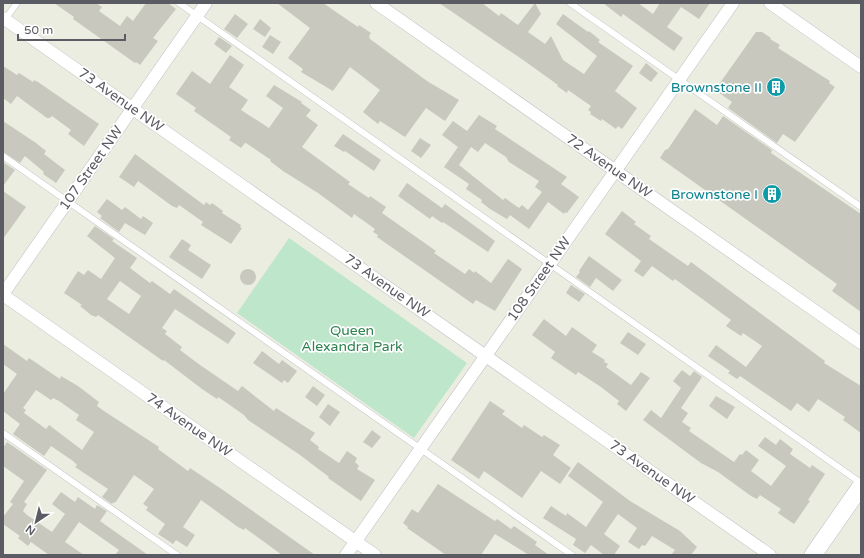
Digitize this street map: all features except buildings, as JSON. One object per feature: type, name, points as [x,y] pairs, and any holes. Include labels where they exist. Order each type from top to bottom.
[{"type":"main road","points":[[813,555],[861,485]]},
{"type":"street","name":"107 Street NW","points":[[3,294],[206,3]]},
{"type":"street","name":"72 Avenue NW","points":[[376,3],[861,343]]},
{"type":"street","name":"108 Street NW","points":[[346,555],[733,3]]},
{"type":"street","points":[[770,3],[861,67]]},
{"type":"street","name":"73 Avenue NW","points":[[4,20],[133,108],[770,555]]},
{"type":"street","name":"74 Avenue NW","points":[[3,294],[375,555]]},
{"type":"lane","points":[[4,20],[17,3]]},
{"type":"lane","points":[[179,3],[550,262],[861,485]]},
{"type":"lane","points":[[570,3],[861,207]]},
{"type":"lane","points":[[3,156],[572,555]]},
{"type":"lane","points":[[3,433],[177,555]]},
{"type":"green space","name":"Queen Alexandra Park","points":[[289,238],[467,363],[414,438],[237,313]]},
{"type":"place","name":"Brownstone II","points":[[776,87]]},
{"type":"place","name":"Brownstone I","points":[[772,194]]}]
